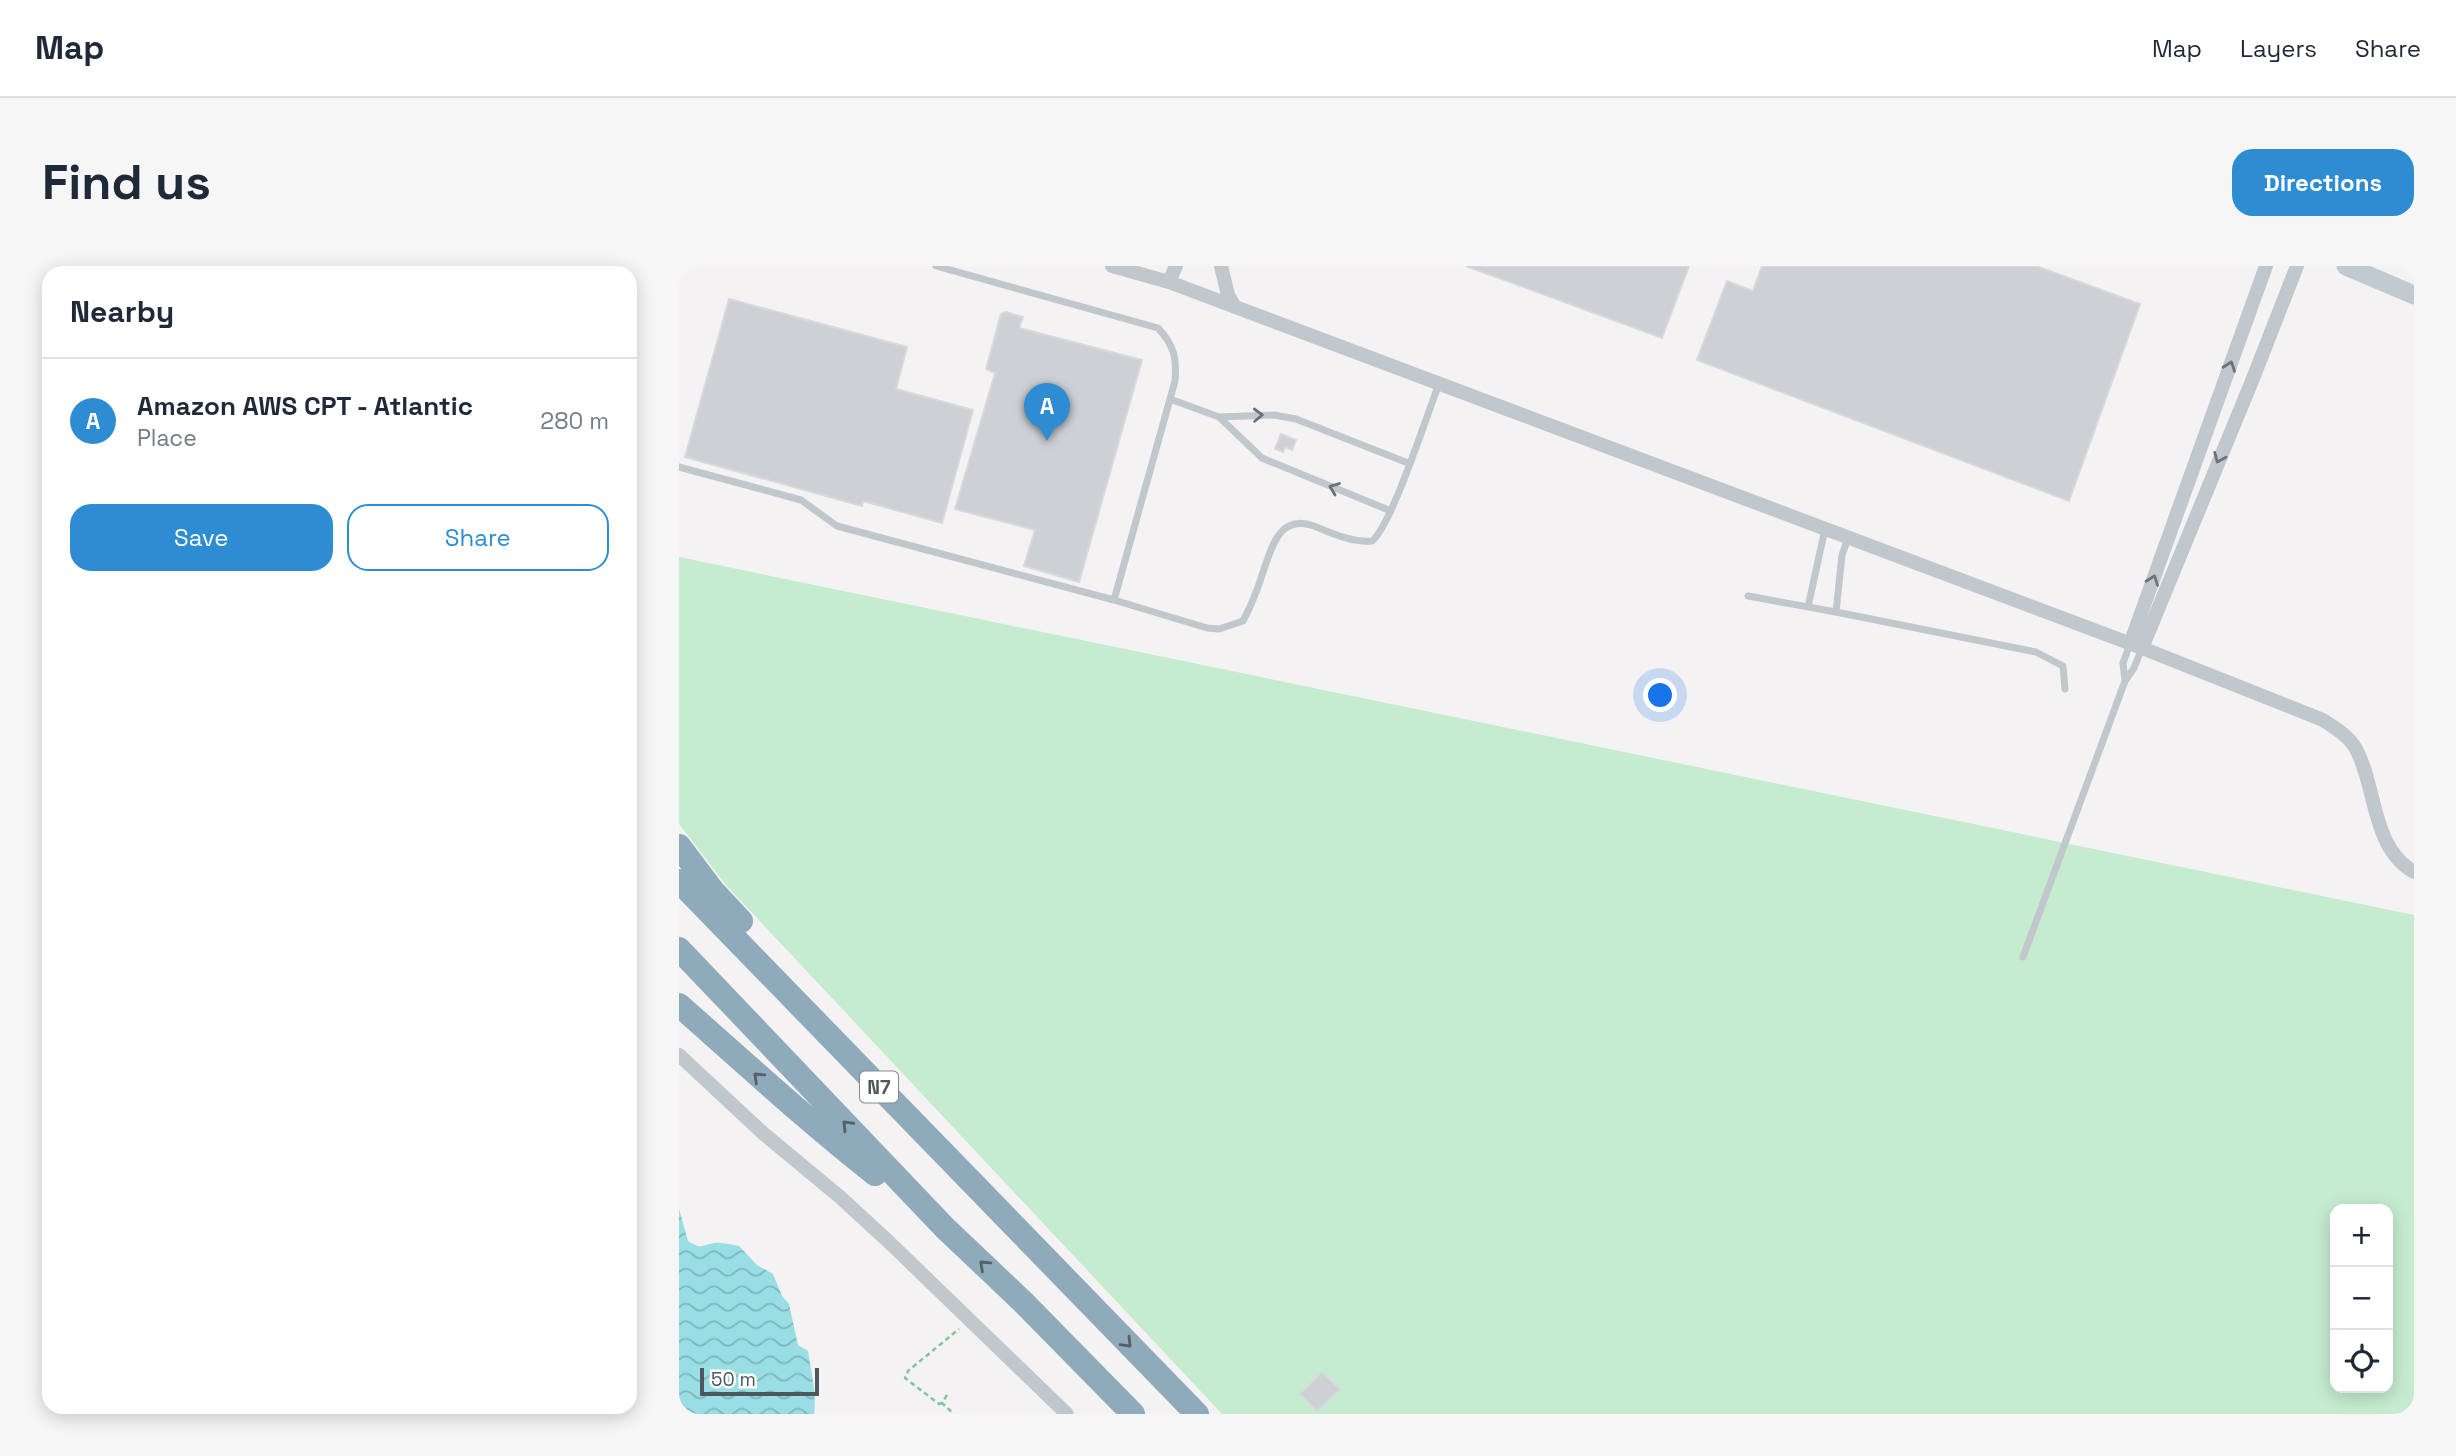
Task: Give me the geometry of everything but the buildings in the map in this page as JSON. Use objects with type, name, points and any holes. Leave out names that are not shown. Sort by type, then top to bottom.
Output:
[{"type":"highway","points":[[679,846],[713,891],[794,978],[1076,1272],[1079,1294]]},
{"type":"highway","name":"N7","points":[[679,881],[1197,1414]]},
{"type":"highway","name":"N7","points":[[679,949],[945,1228],[1023,1302],[1133,1414]]},
{"type":"highway","points":[[679,1005],[789,1105],[945,1228]]},
{"type":"main road","points":[[2346,266],[2414,295]]},
{"type":"street","points":[[1112,266],[1169,282],[2136,646],[2323,720],[2341,732],[2355,748],[2382,833],[2395,855],[2414,872]]},
{"type":"street","points":[[1169,282],[1175,266]]},
{"type":"street","points":[[1221,266],[1225,287],[1234,307]]},
{"type":"street","points":[[2136,646],[2266,266]]},
{"type":"street","points":[[2136,646],[2252,381],[2297,266]]},
{"type":"street","points":[[679,1055],[764,1134],[840,1197],[1067,1414]]},
{"type":"lane","points":[[936,266],[1158,328],[1169,340],[1177,363],[1170,399],[1114,600]]},
{"type":"lane","points":[[679,467],[801,500],[837,526],[1114,600],[1207,628],[1219,629],[1243,621],[1273,545],[1285,528],[1296,523],[1305,523],[1355,541],[1372,541],[1377,537],[1391,511],[1439,384]]},
{"type":"lane","points":[[1170,399],[1219,417],[1274,415],[1296,419],[1408,463]]},
{"type":"lane","points":[[1219,417],[1262,458],[1391,511]]},
{"type":"lane","points":[[1808,607],[1825,529]]},
{"type":"lane","points":[[1836,612],[1842,555],[1848,538]]},
{"type":"lane","points":[[1748,596],[2036,652],[2063,666],[2065,690]]},
{"type":"lane","points":[[2125,681],[2123,663],[2136,646]]},
{"type":"lane","points":[[2023,957],[2125,681],[2134,668],[2136,646]]},
{"type":"path","points":[[954,1414],[905,1378],[906,1374],[969,1319]]},
{"type":"path","points":[[942,1403],[947,1395]]},
{"type":"green space","points":[[679,557],[2414,915],[2414,1414],[1222,1414],[726,885],[679,824]]},
{"type":"water","points":[[679,1209],[688,1241],[699,1246],[718,1243],[739,1246],[757,1265],[773,1274],[782,1296],[789,1304],[798,1345],[808,1351],[814,1390],[814,1414],[679,1414]]},
{"type":"place","name":"Amazon AWS CPT - Atlantic","points":[[1047,441]]}]
